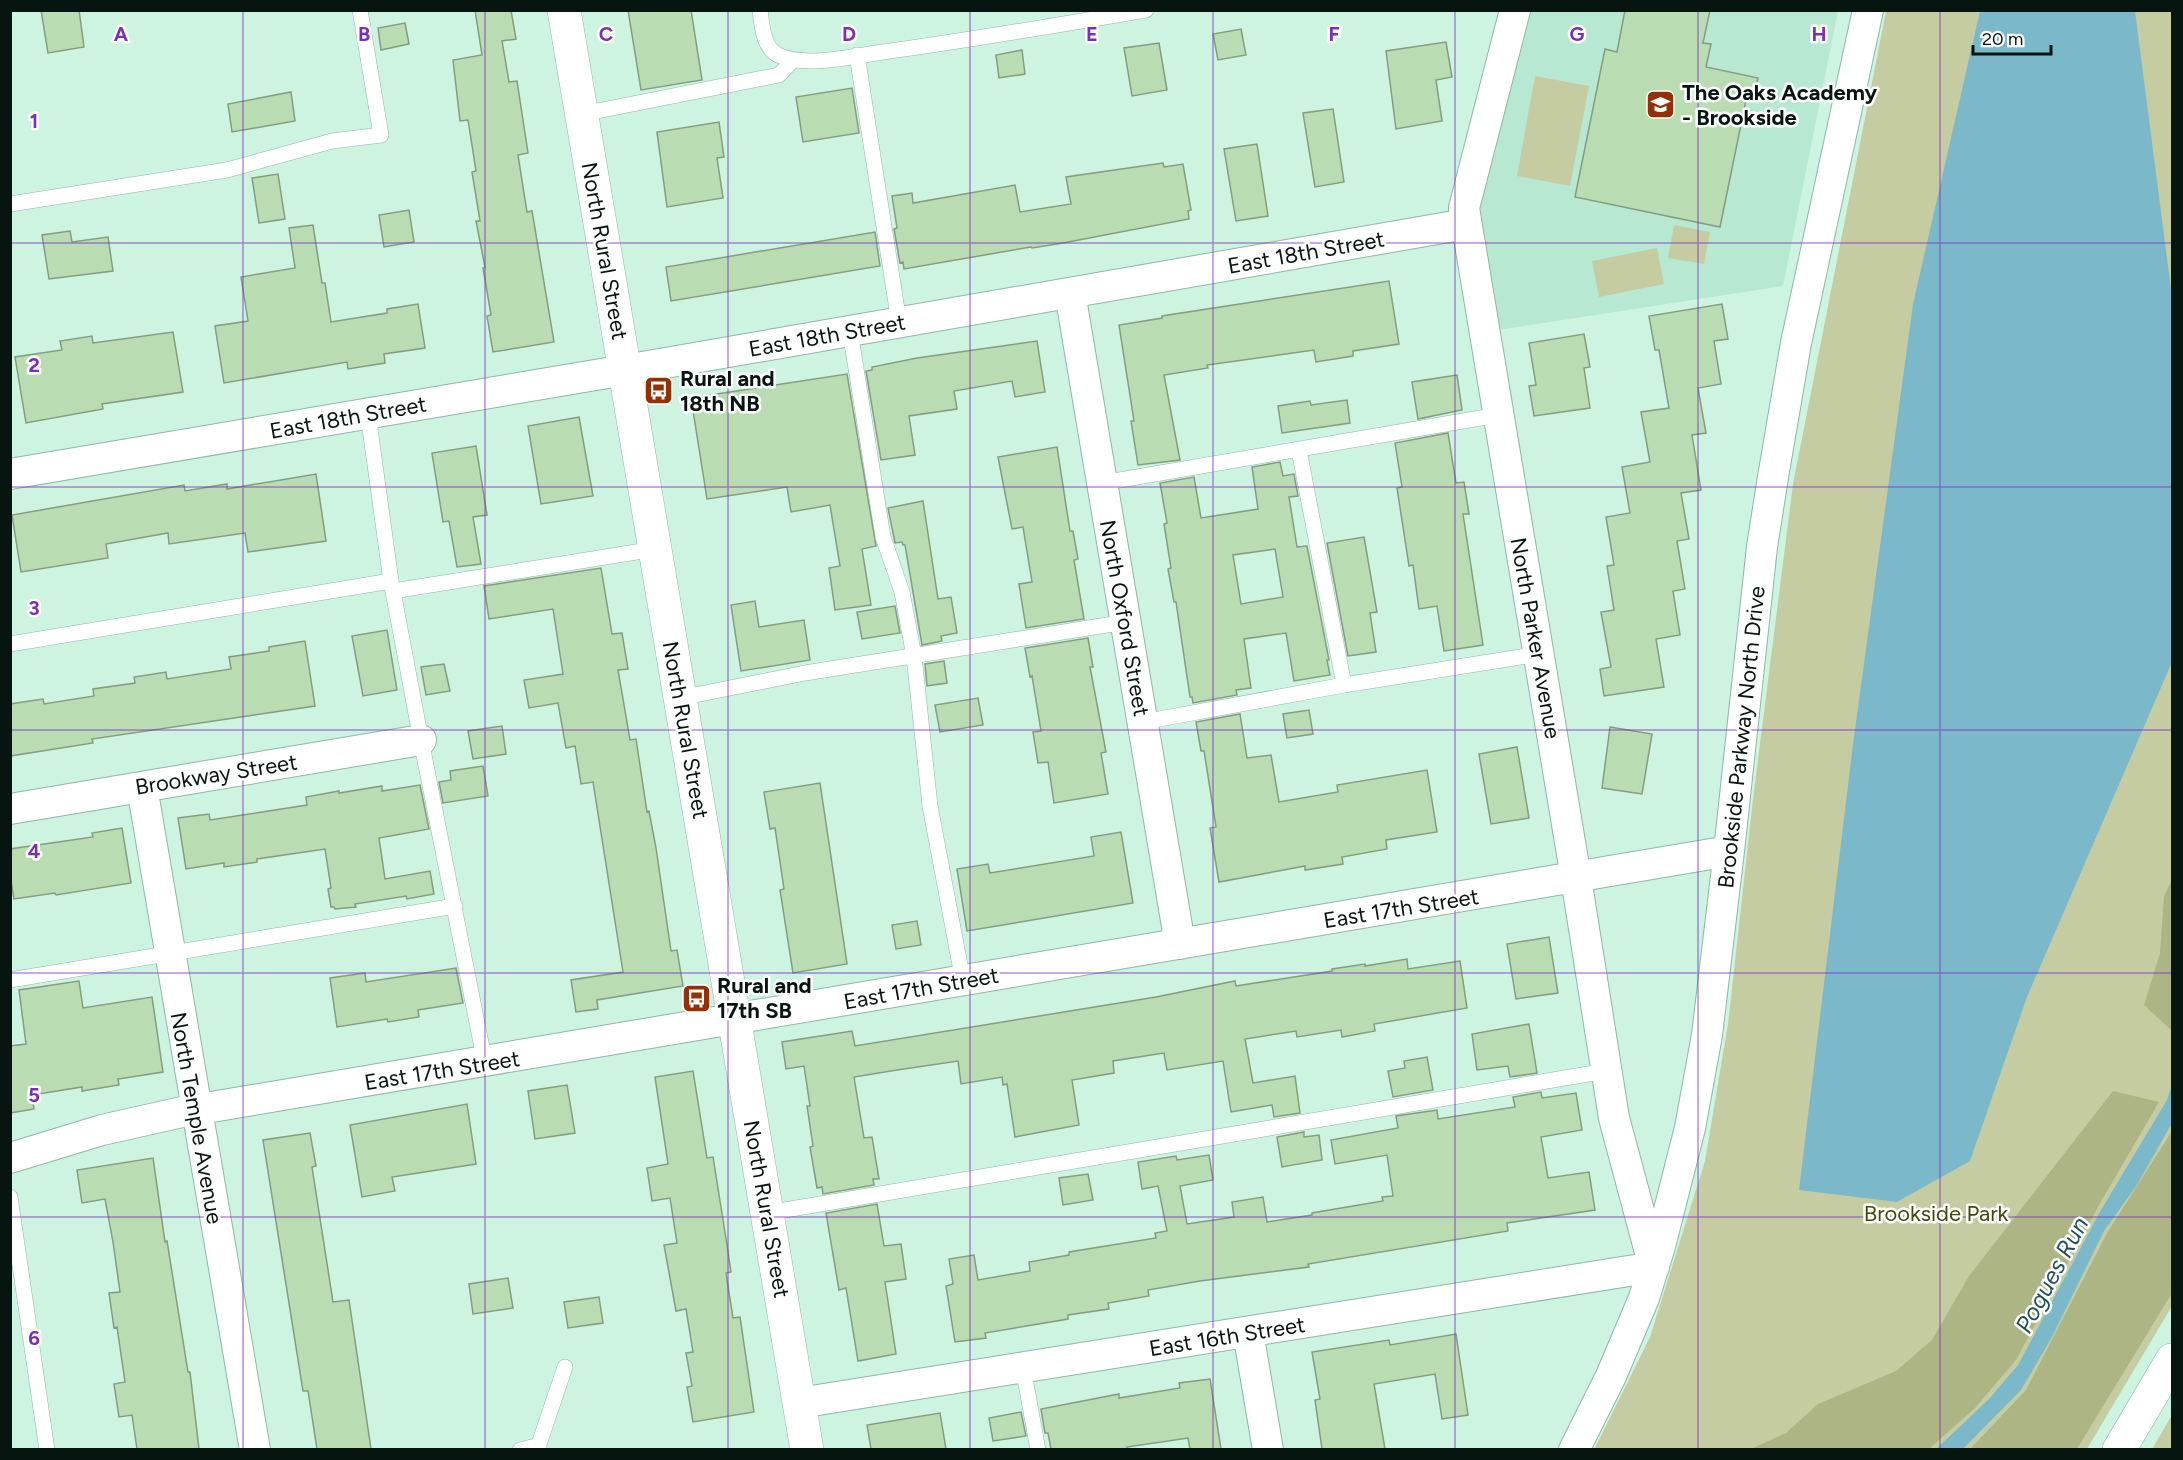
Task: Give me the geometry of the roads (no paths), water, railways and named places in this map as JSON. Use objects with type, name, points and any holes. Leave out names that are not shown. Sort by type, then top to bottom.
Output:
[{"type":"main road","name":"North Rural Street","points":[[564,10],[807,1449]]},
{"type":"main road","points":[[2119,1449],[2172,1359]]},
{"type":"street","name":"North Parker Avenue","points":[[1515,10],[1464,208],[1614,1118],[1654,1267]]},
{"type":"street","name":"Brookside Parkway North Drive","points":[[1574,1449],[1611,1376],[1644,1298],[1690,1128],[1707,1035],[1761,559],[1773,477],[1796,343],[1868,10]]},
{"type":"street","name":"East 18th Street","points":[[10,474],[1466,224]]},
{"type":"street","name":"North Oxford Street","points":[[1070,293],[1180,944]]},
{"type":"street","name":"Brookway Street","points":[[10,809],[421,740]]},
{"type":"street","name":"North Temple Avenue","points":[[142,787],[255,1449]]},
{"type":"street","name":"East 17th Street","points":[[10,1158],[102,1130],[196,1110],[485,1063],[1729,851]]},
{"type":"street","name":"East 16th Street","points":[[799,1403],[1654,1267]]},
{"type":"street","points":[[1248,1332],[1268,1449]]},
{"type":"lane","points":[[10,204],[227,171],[332,141],[381,135],[360,10]]},
{"type":"lane","points":[[760,10],[763,35],[772,51],[793,60],[826,59],[943,44],[1146,10]]},
{"type":"lane","points":[[857,55],[899,322]]},
{"type":"lane","points":[[582,114],[778,75],[793,60]]},
{"type":"lane","points":[[850,331],[883,537],[902,592],[915,656],[930,806],[963,981]]},
{"type":"lane","points":[[368,414],[392,586],[485,1063]]},
{"type":"lane","points":[[1102,483],[1498,415]]},
{"type":"lane","points":[[1299,450],[1344,685]]},
{"type":"lane","points":[[10,644],[655,549]]},
{"type":"lane","points":[[680,698],[805,673],[1126,622]]},
{"type":"lane","points":[[1143,722],[1344,685],[1539,654]]},
{"type":"lane","points":[[10,980],[455,906]]},
{"type":"lane","points":[[767,1213],[1606,1071]]},
{"type":"lane","points":[[10,1197],[47,1449]]},
{"type":"lane","points":[[520,1449],[537,1448],[560,1387],[565,1367]]},
{"type":"lane","points":[[1023,1368],[1038,1449]]},
{"type":"water","points":[[1980,11],[2135,11],[2172,297],[2172,662],[2027,997],[1970,1161],[1897,1202],[1799,1190],[1853,744],[1913,304]]},
{"type":"water","points":[[2172,1084],[2172,1123],[2137,1185],[2104,1231],[2051,1339],[2021,1390],[1963,1449],[1936,1449],[1989,1399],[2018,1365],[2101,1210],[2167,1100]]},
{"type":"place","name":"The Oaks Academy - Brookside","points":[[1661,105]]},
{"type":"place","name":"Rural and 18th NB","points":[[659,391]]},
{"type":"place","name":"Rural and 17th SB","points":[[696,998]]},
{"type":"park label","name":"Brookside Park","points":[[1936,1213]]},
{"type":"water label","name":"Pogues Run","points":[[2052,1275]]}]
